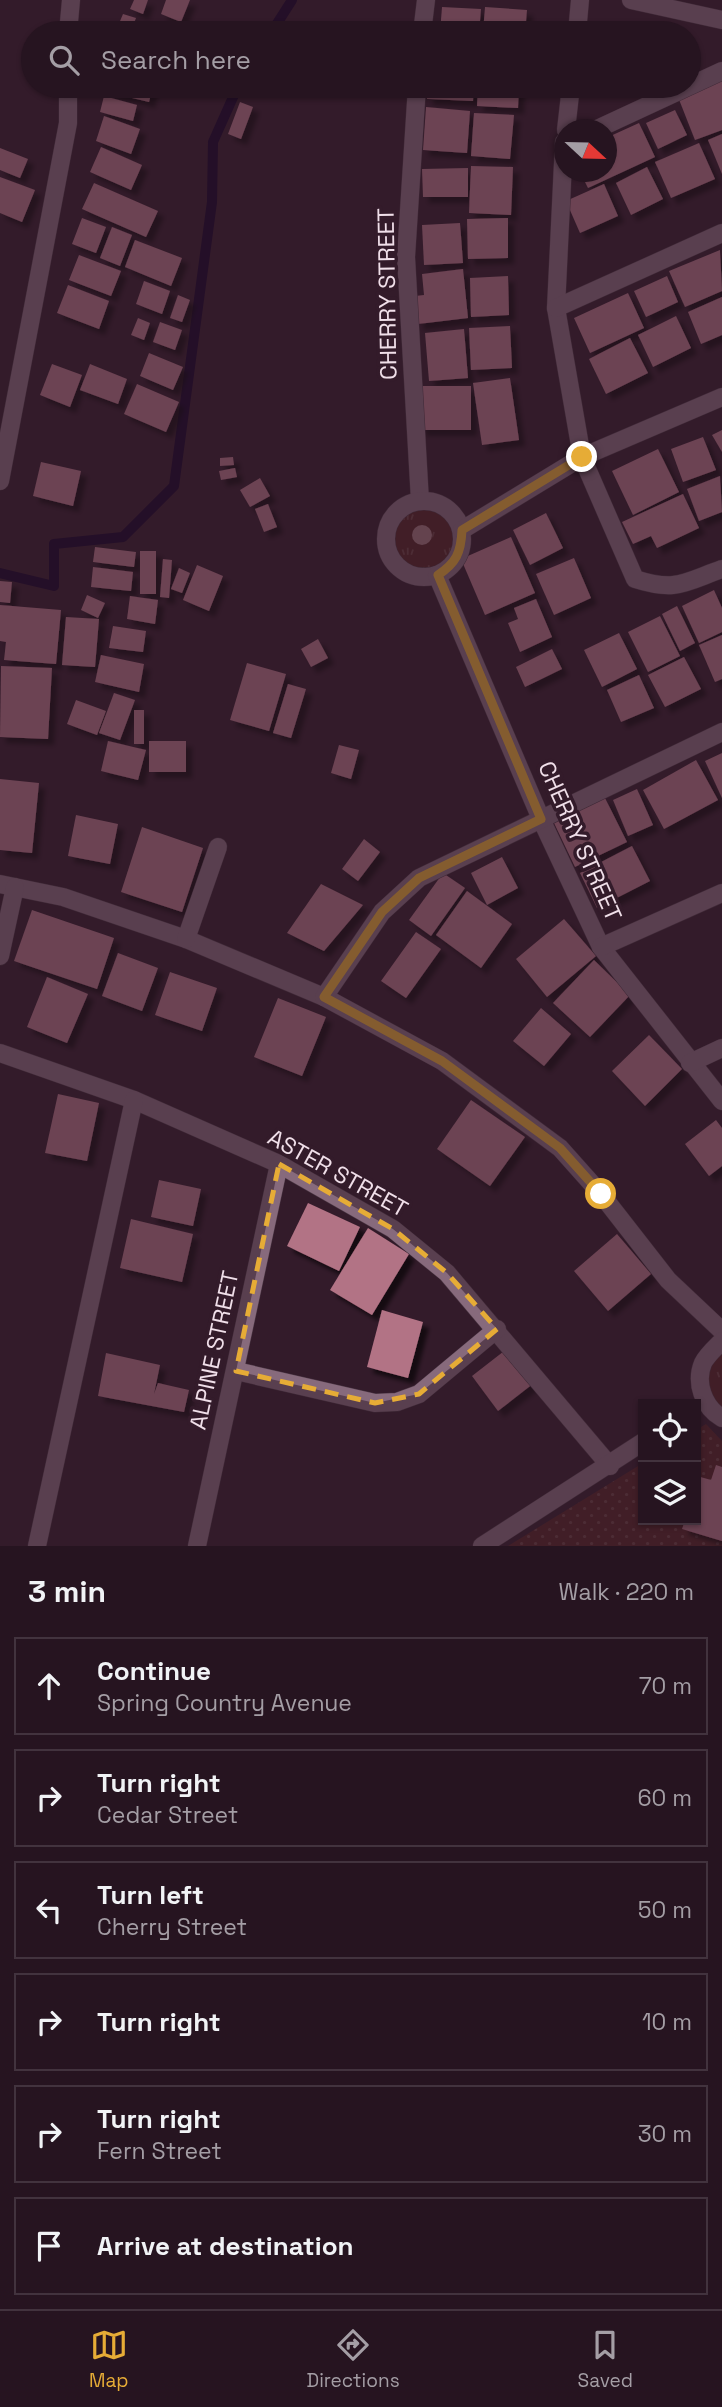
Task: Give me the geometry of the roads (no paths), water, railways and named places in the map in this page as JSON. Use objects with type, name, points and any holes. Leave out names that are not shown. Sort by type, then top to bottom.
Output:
[{"type":"street","points":[[69,21],[71,0]]},
{"type":"street","points":[[423,21],[426,0]]},
{"type":"street","points":[[578,21],[580,0]]},
{"type":"street","points":[[631,0],[722,20]]},
{"type":"street","points":[[701,81],[722,71]]},
{"type":"street","points":[[0,481],[68,123],[68,98]]},
{"type":"street","name":"CHERRY STREET","points":[[416,98],[406,257],[420,501]]},
{"type":"street","points":[[567,119],[570,98]]},
{"type":"street","points":[[617,120],[664,98]]},
{"type":"street","points":[[562,182],[556,308],[582,457],[635,579],[662,587],[677,586],[722,569]]},
{"type":"street","points":[[556,308],[722,233]]},
{"type":"street","points":[[462,530],[582,457],[722,397]]},
{"type":"street","points":[[420,501],[438,503],[453,514],[462,530],[461,549],[457,557],[452,565],[438,575],[419,577],[402,571],[390,557],[386,539],[390,521],[403,508],[420,501]]},
{"type":"street","name":"CHERRY STREET","points":[[438,575],[541,819],[601,947],[722,1101]]},
{"type":"street","points":[[324,997],[382,912],[419,878],[722,732]]},
{"type":"street","points":[[186,939],[218,847]]},
{"type":"street","points":[[0,956],[8,885],[63,897],[186,939],[324,997],[442,1061],[560,1148],[601,1194],[668,1280],[722,1331]]},
{"type":"street","points":[[601,947],[722,893]]},
{"type":"street","points":[[690,1063],[722,1048]]},
{"type":"street","name":"ASTER STREET","points":[[0,1053],[134,1100],[278,1164],[393,1229],[447,1273],[610,1466]]},
{"type":"street","points":[[37,1546],[134,1100]]},
{"type":"street","name":"ALPINE STREET","points":[[197,1546],[278,1164]]},
{"type":"street","points":[[236,1370],[375,1404],[397,1402],[419,1394],[496,1329]]},
{"type":"street","points":[[700,1399],[699,1380],[704,1361],[722,1341]]},
{"type":"street","points":[[701,1403],[722,1418]]},
{"type":"street","points":[[482,1546],[638,1446]]},
{"type":"waterway","points":[[279,21],[292,0]]},
{"type":"waterway","points":[[0,573],[54,586],[54,544],[123,537],[174,486],[212,202],[213,142],[233,98]]}]
